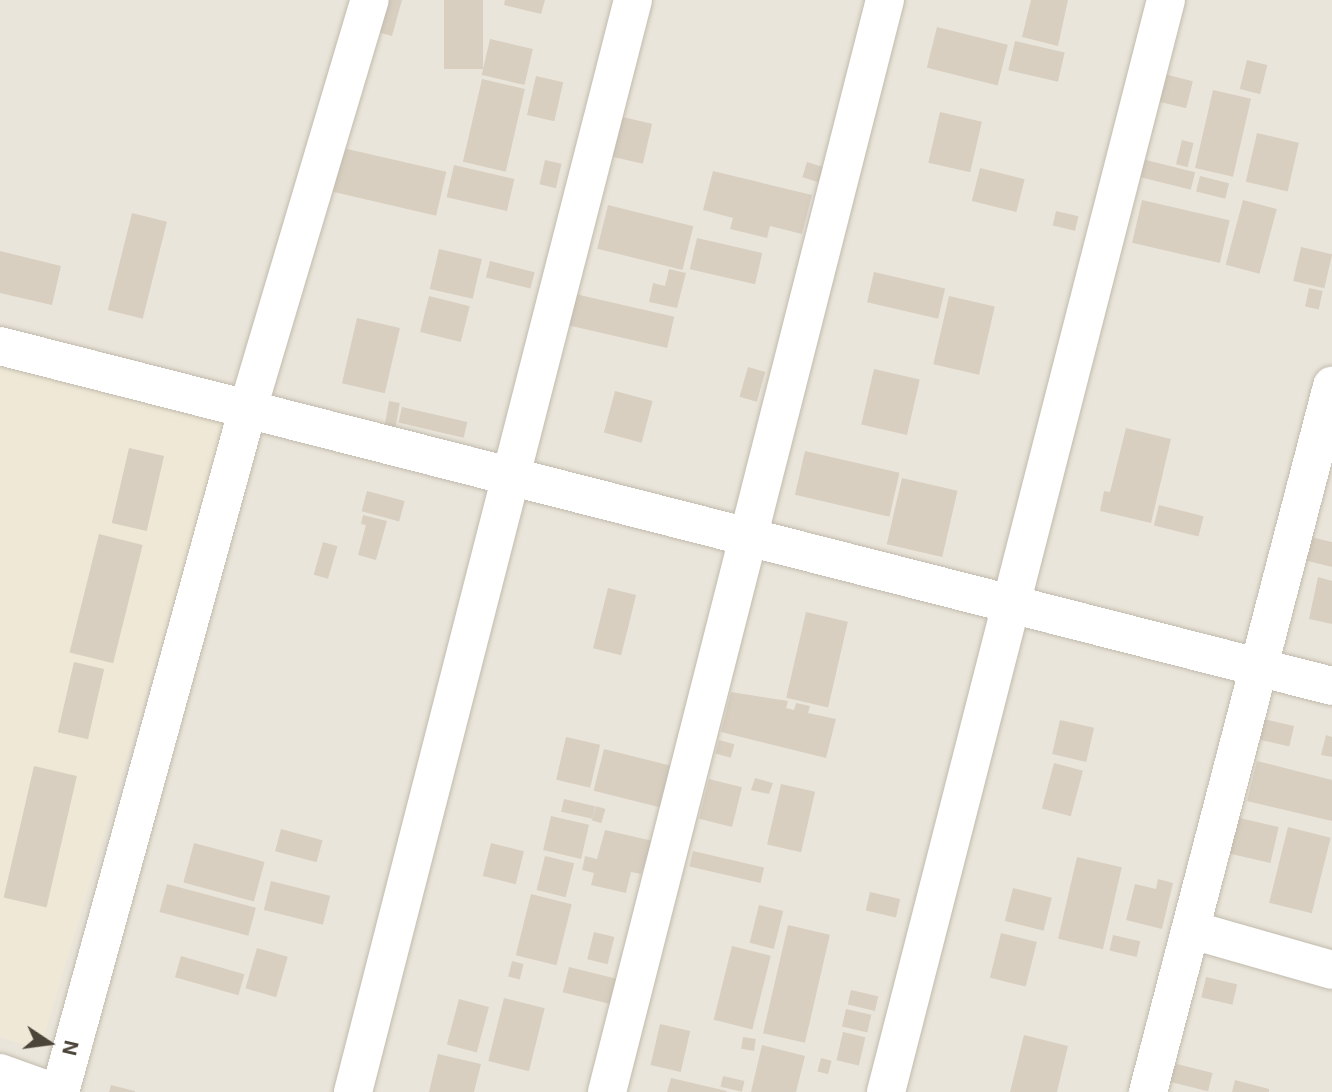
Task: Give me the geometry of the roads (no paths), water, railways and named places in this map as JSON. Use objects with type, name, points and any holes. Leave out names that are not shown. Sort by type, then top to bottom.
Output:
[{"type":"street","points":[[60,1092],[248,408],[370,0]]},
{"type":"street","points":[[353,1092],[508,475],[633,0]]},
{"type":"street","points":[[607,1092],[885,0]]},
{"type":"street","points":[[886,1092],[1166,0]]},
{"type":"street","points":[[0,346],[1332,686]]},
{"type":"street","points":[[1147,1092],[1192,930],[1257,667],[1332,386]]},
{"type":"street","points":[[1192,930],[1332,970]]},
{"type":"street","points":[[0,1073],[53,1092]]}]
